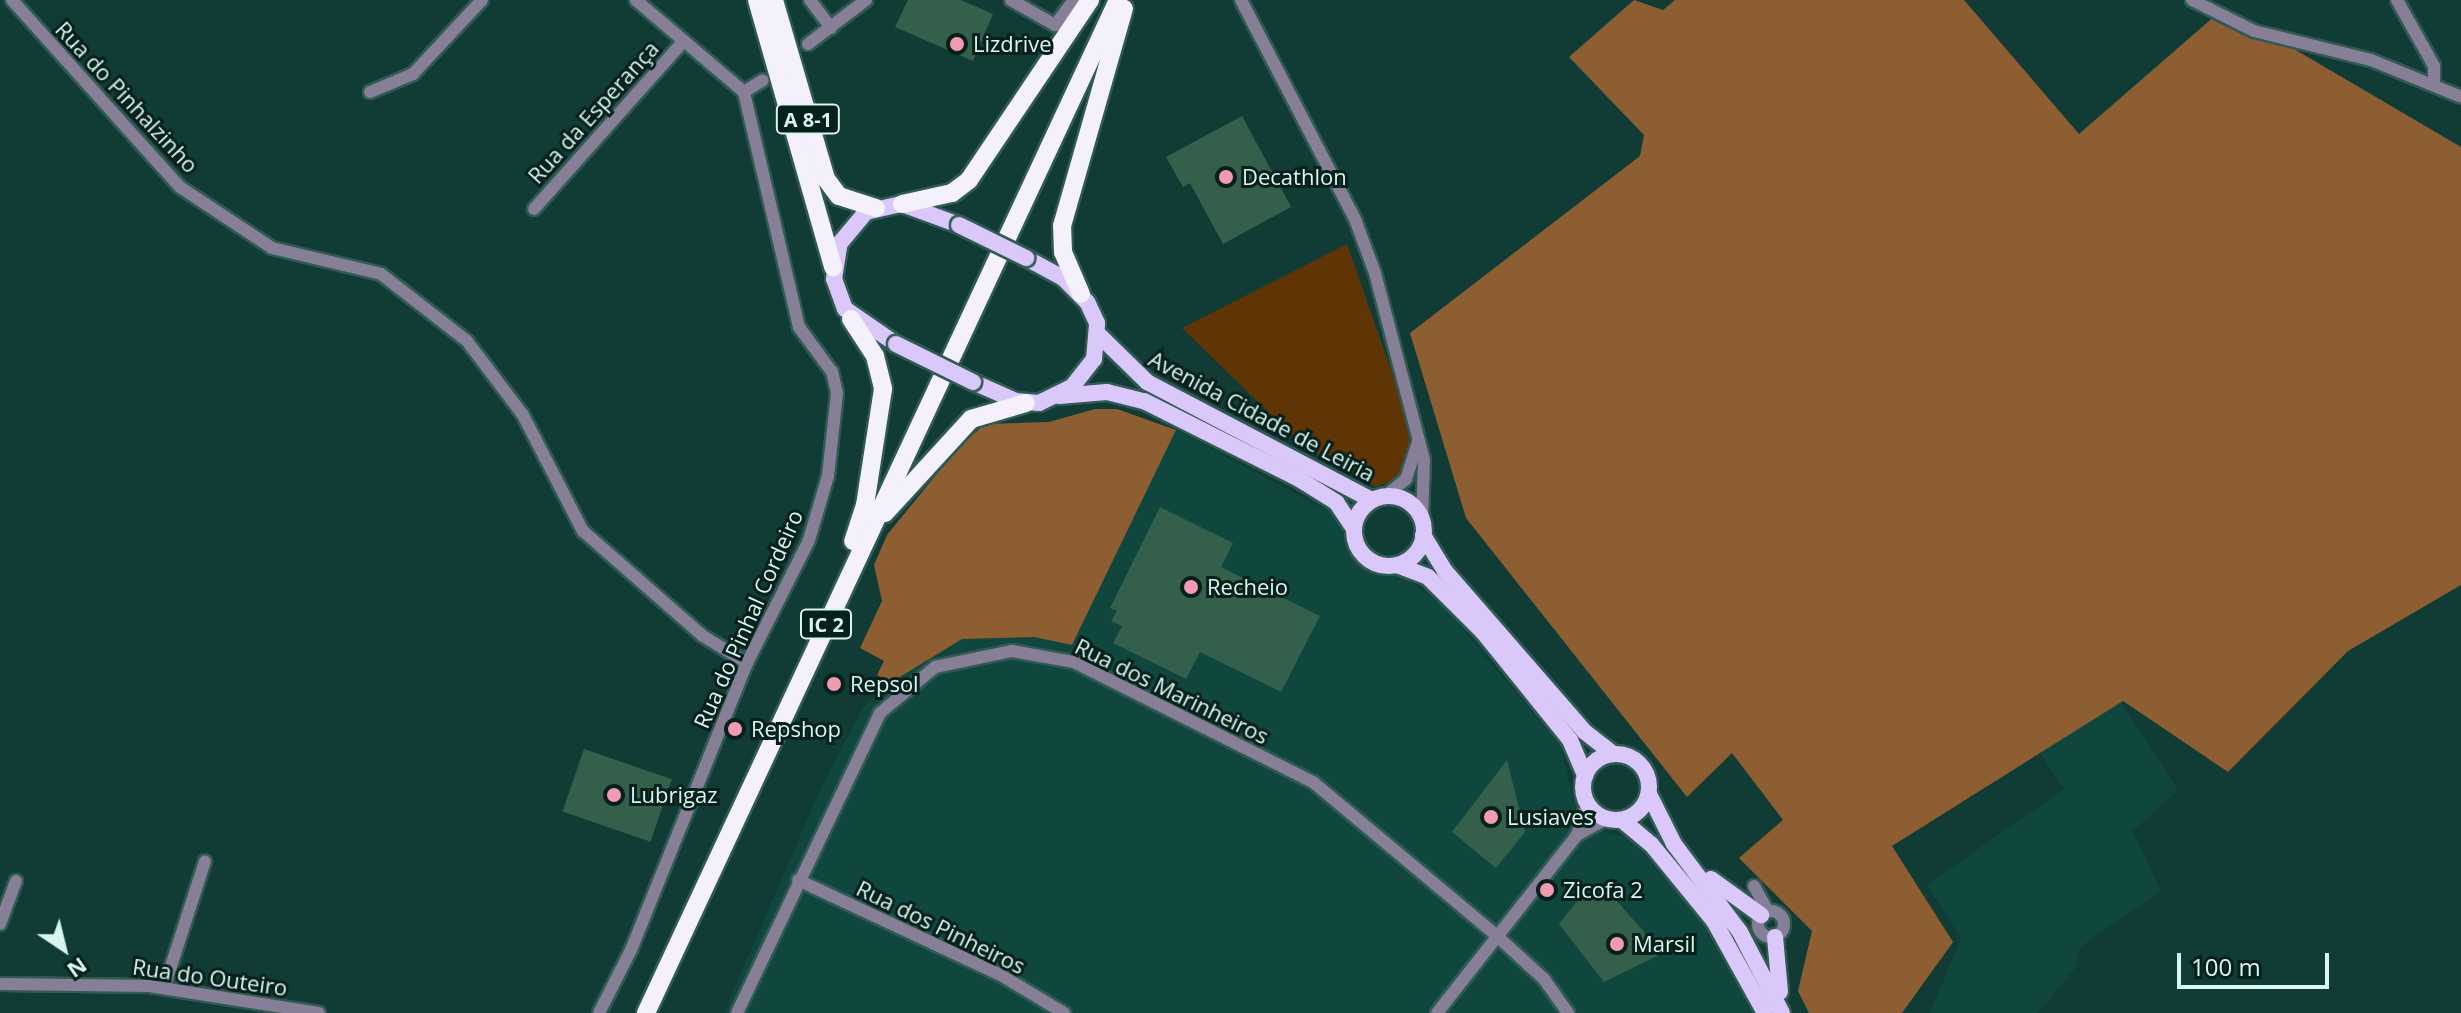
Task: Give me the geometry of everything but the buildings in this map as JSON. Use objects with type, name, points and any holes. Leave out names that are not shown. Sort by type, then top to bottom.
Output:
[{"type":"highway","name":"A 8-1","points":[[757,0],[833,267]]},
{"type":"highway","name":"A 8-1","points":[[774,0],[826,179],[839,196],[876,208]]},
{"type":"highway","points":[[902,204],[952,193],[969,180],[1090,0]]},
{"type":"highway","name":"IC 2","points":[[637,1013],[1106,0]]},
{"type":"highway","name":"IC 2","points":[[646,1013],[1118,0]]},
{"type":"highway","points":[[1081,294],[1063,252],[1064,216],[1128,0]]},
{"type":"highway","points":[[849,558],[865,505],[883,389],[875,356],[851,319]]},
{"type":"highway","points":[[868,534],[971,419],[1026,403]]},
{"type":"main road","points":[[1026,403],[973,382],[851,319],[833,267],[845,234],[876,208],[902,204],[959,225],[1026,258],[1081,294],[1098,334],[1089,369],[1059,396]]},
{"type":"main road","name":"Avenida Cidade de Leiria","points":[[1098,334],[1147,382],[1378,499]]},
{"type":"main road","name":"Avenida Cidade de Leiria","points":[[1026,403],[1059,396],[1107,392],[1144,401],[1299,479],[1336,502],[1354,529]]},
{"type":"main road","points":[[1765,1013],[1714,921],[1651,844],[1587,804],[1585,776],[1570,740],[1483,632],[1428,577],[1367,558],[1354,529],[1378,499],[1407,502],[1445,571],[1585,732],[1613,754],[1640,764],[1649,794],[1683,856],[1740,932],[1783,1013]]},
{"type":"main road","points":[[1397,565],[1415,554],[1422,527]]},
{"type":"main road","points":[[1585,776],[1593,763],[1613,754]]},
{"type":"main road","points":[[1614,819],[1636,814],[1649,794]]},
{"type":"main road","points":[[1683,856],[1765,913]]},
{"type":"main road","points":[[1775,937],[1783,1013]]},
{"type":"street","name":"Rua do Pinhalzinho","points":[[12,0],[180,187],[272,248],[381,274],[467,341],[523,415],[583,531],[703,636],[747,663]]},
{"type":"street","points":[[370,92],[413,74],[482,0]]},
{"type":"street","points":[[636,0],[682,43],[744,92],[763,80]]},
{"type":"street","points":[[810,0],[831,28]]},
{"type":"street","points":[[808,44],[866,0]]},
{"type":"street","points":[[1011,0],[1055,25],[1074,0]]},
{"type":"street","points":[[1241,0],[1355,219],[1419,438],[1422,527]]},
{"type":"street","points":[[2192,0],[2254,31],[2371,60],[2461,97]]},
{"type":"street","points":[[2397,0],[2434,66],[2434,84]]},
{"type":"street","name":"Rua da Esperança","points":[[534,209],[682,43]]},
{"type":"street","name":"Rua do Pinhal Cordeiro","points":[[599,1013],[631,950],[747,663],[809,540],[828,476],[837,393],[832,372],[799,327],[744,92]]},
{"type":"street","points":[[1378,499],[1406,479],[1419,438]]},
{"type":"street","name":"Rua dos Marinheiros","points":[[737,1013],[864,738],[900,692],[955,659],[1021,652],[1074,662],[1313,782],[1497,936],[1544,979],[1568,1013]]},
{"type":"street","points":[[1437,1013],[1577,835],[1587,804]]},
{"type":"street","points":[[1577,835],[1614,819]]},
{"type":"street","points":[[164,988],[205,861]]},
{"type":"street","name":"Rua dos Pinheiros","points":[[798,880],[999,974],[1064,1013]]},
{"type":"street","points":[[0,924],[16,881]]},
{"type":"street","points":[[1754,886],[1765,913],[1760,931],[1775,937],[1783,918],[1765,913]]},
{"type":"street","name":"Rua do Outeiro","points":[[0,984],[164,988],[238,1006],[319,1013]]},
{"type":"shaded area","points":[[1634,0],[1663,10],[1675,0],[1964,0],[2079,134],[2224,8],[2461,147],[2461,585],[2348,651],[2228,772],[2123,701],[1892,846],[1953,942],[1902,1013],[1809,1013],[1798,991],[1812,931],[1739,858],[1783,820],[1732,753],[1687,797],[1466,518],[1410,333],[1640,156],[1644,135],[1569,57]]},
{"type":"shaded area","points":[[1347,244],[1413,433],[1403,476],[1376,487],[1301,444],[1182,328]]},
{"type":"shaded area","points":[[1095,409],[1117,409],[1176,430],[1072,645],[1034,637],[962,639],[890,683],[877,675],[884,661],[860,648],[882,601],[874,565],[887,535],[958,448],[985,424],[1049,422]]},
{"type":"shaded area","points":[[1176,430],[1330,512],[1361,563],[1409,580],[1444,607],[1561,747],[1573,799],[1603,832],[1629,838],[1700,919],[1752,1013],[724,1013],[822,785],[864,706],[899,675],[962,639],[1034,637],[1072,645]]},
{"type":"shaded area","points":[[2115,694],[2178,790],[2133,831],[2161,891],[2080,947],[2075,968],[2038,1013],[1930,1013],[1961,938],[1927,885],[2064,789],[2039,751]]},
{"type":"place","name":"Lizdrive","points":[[957,44]]},
{"type":"place","name":"Decathlon","points":[[1226,177]]},
{"type":"place","name":"Recheio","points":[[1191,587]]},
{"type":"place","name":"Repsol","points":[[834,684]]},
{"type":"place","name":"Repshop","points":[[735,729]]},
{"type":"place","name":"Lubrigaz","points":[[614,795]]},
{"type":"place","name":"Lusiaves","points":[[1491,817]]},
{"type":"place","name":"Zicofa 2","points":[[1547,890]]},
{"type":"place","name":"Marsil","points":[[1617,944]]}]
